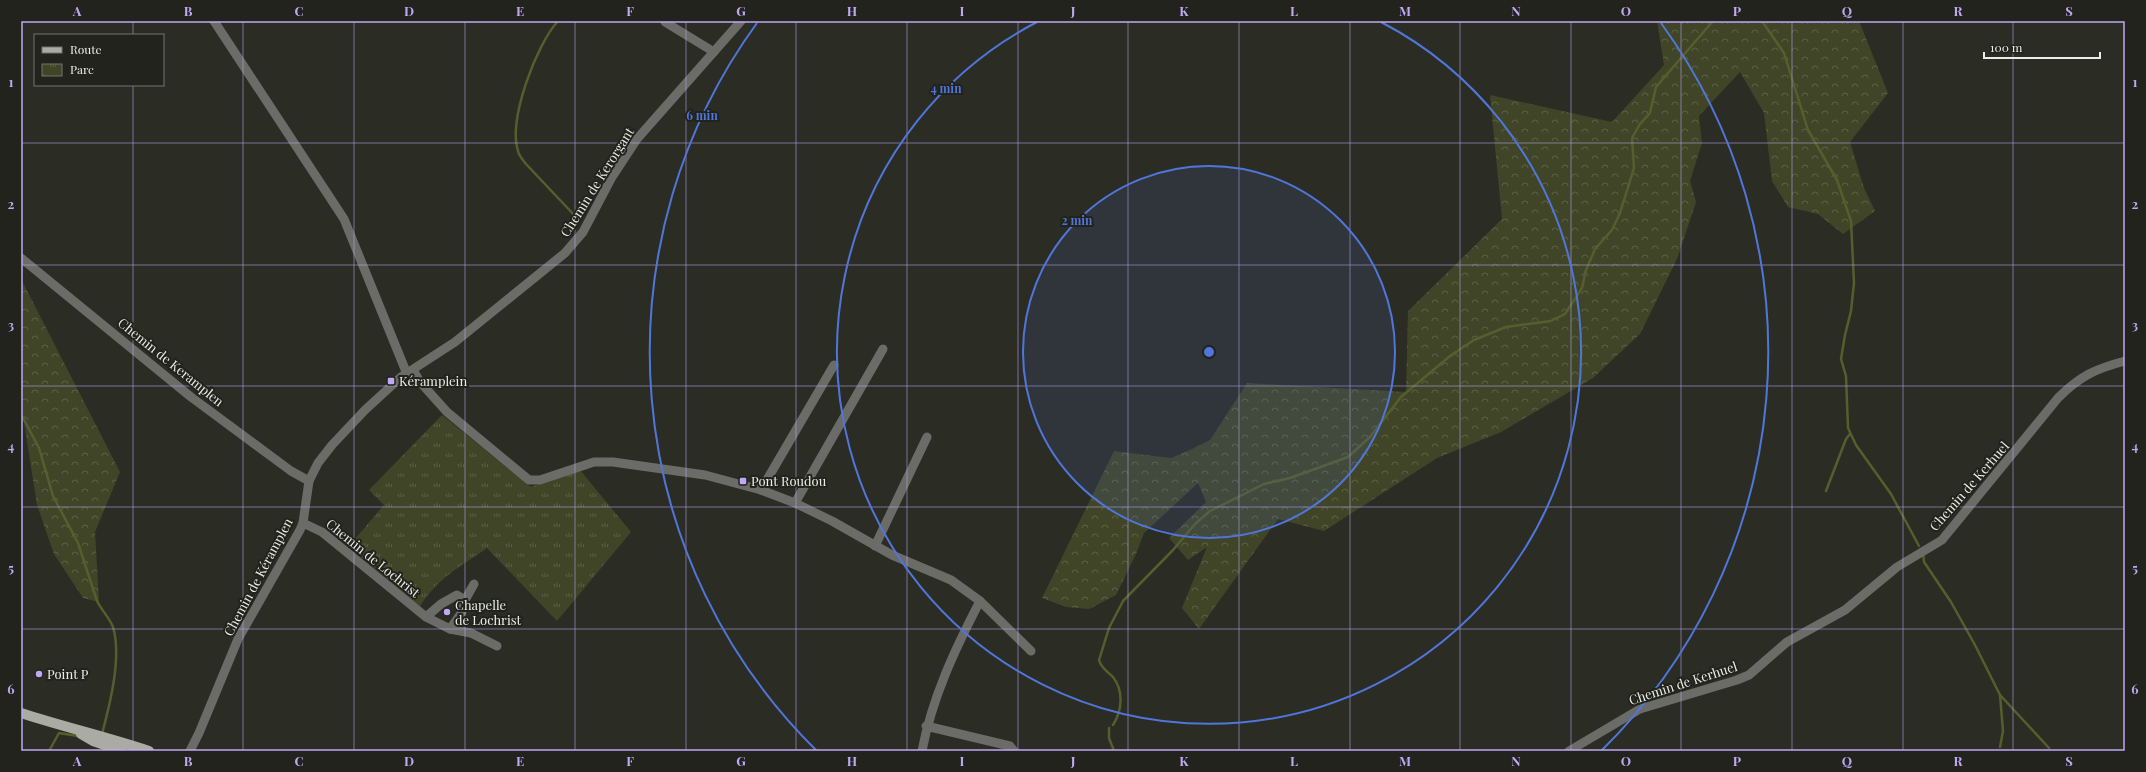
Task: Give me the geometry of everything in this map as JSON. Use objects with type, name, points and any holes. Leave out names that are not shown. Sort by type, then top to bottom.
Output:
[{"type":"main road","points":[[21,713],[75,730],[96,734],[149,751]]},
{"type":"main road","points":[[75,730],[93,741],[122,751]]},
{"type":"street","points":[[214,21],[344,219],[410,372],[447,412],[529,480],[540,480],[594,462],[613,462],[705,475],[761,490],[795,503],[874,546],[951,580],[980,601],[1031,651]]},
{"type":"street","name":"Chemin de Kerorgant","points":[[410,372],[440,354],[479,324],[543,272],[576,242],[612,178],[637,139],[742,21]]},
{"type":"street","points":[[665,22],[714,52]]},
{"type":"street","name":"Chemin de Keramplen","points":[[21,258],[186,393],[290,470],[309,481]]},
{"type":"street","points":[[795,503],[883,349]]},
{"type":"street","name":"Chemin de Kerhuel","points":[[1569,751],[1640,709],[1749,675],[1787,642],[1845,610],[1897,567],[1942,540],[2058,398],[2074,383],[2101,367],[2125,361]]},
{"type":"street","points":[[761,490],[834,365]]},
{"type":"street","name":"Chemin de Kéramplen","points":[[190,751],[238,639],[303,523],[309,481],[325,454],[345,430],[390,387],[410,372]]},
{"type":"street","points":[[874,546],[927,437]]},
{"type":"street","name":"Chemin de Lochrist","points":[[303,523],[322,532],[426,616],[450,629],[471,633],[497,646]]},
{"type":"street","points":[[450,629],[462,612],[465,600],[474,584]]},
{"type":"street","points":[[426,616],[441,604],[457,595],[465,600]]},
{"type":"street","points":[[922,751],[926,726],[940,685],[980,601]]},
{"type":"street","points":[[926,726],[1010,746],[1014,751]]},
{"type":"green space","points":[[1657,21],[1859,21],[1888,93],[1850,142],[1864,188],[1875,211],[1843,234],[1818,214],[1788,207],[1772,181],[1764,113],[1740,72],[1699,116],[1702,143],[1690,181],[1696,202],[1677,259],[1640,334],[1593,378],[1501,432],[1437,458],[1324,531],[1278,519],[1199,629],[1182,608],[1207,547],[1188,560],[1169,538],[1206,502],[1198,483],[1144,533],[1136,554],[1116,595],[1089,609],[1066,607],[1042,598],[1114,451],[1171,458],[1210,440],[1247,383],[1406,392],[1408,311],[1502,219],[1490,95],[1612,122],[1664,65]]},
{"type":"green space","points":[[21,279],[120,472],[95,532],[99,602],[83,598],[54,554],[37,505],[24,422],[21,419]]},
{"type":"green space","points":[[442,415],[531,487],[580,470],[631,532],[557,621],[487,548],[458,567],[441,581],[419,608],[349,546],[384,505],[369,490]]},
{"type":"waterway","points":[[558,21],[541,47],[526,83],[520,103],[516,137],[519,153],[522,159],[576,217]]},
{"type":"waterway","points":[[1113,725],[1120,707],[1119,688],[1113,677],[1103,668],[1099,660],[1109,628],[1123,601],[1173,550],[1195,524],[1210,511],[1264,484],[1290,478],[1348,457],[1370,437],[1401,397],[1450,356],[1474,340],[1506,327],[1551,321],[1565,314],[1582,288],[1586,270],[1595,249],[1612,230],[1620,213],[1634,168],[1632,138],[1640,124],[1650,113],[1656,87],[1713,21]]},
{"type":"waterway","points":[[1762,21],[1784,53],[1808,130],[1837,180],[1851,221],[1854,283],[1851,311],[1841,359],[1846,376],[1848,428],[1856,445],[1891,494],[1919,546]]},
{"type":"waterway","points":[[21,414],[39,448],[53,496],[78,543],[97,601],[113,627],[116,666],[102,734]]},
{"type":"waterway","points":[[1826,491],[1846,439],[1850,434]]},
{"type":"waterway","points":[[1923,553],[1924,562],[1951,602],[2000,695],[2049,748]]},
{"type":"waterway","points":[[2000,695],[2003,731],[2000,747]]},
{"type":"waterway","points":[[1109,728],[1109,738],[1114,751]]},
{"type":"waterway","points":[[49,751],[59,733],[78,736]]},
{"type":"place","name":"Kéramplein","points":[[391,381]]},
{"type":"place","name":"Pont Roudou","points":[[743,481]]},
{"type":"place","name":"Chapelle de Lochrist","points":[[447,612]]},
{"type":"place","name":"Point P","points":[[39,674]]}]
